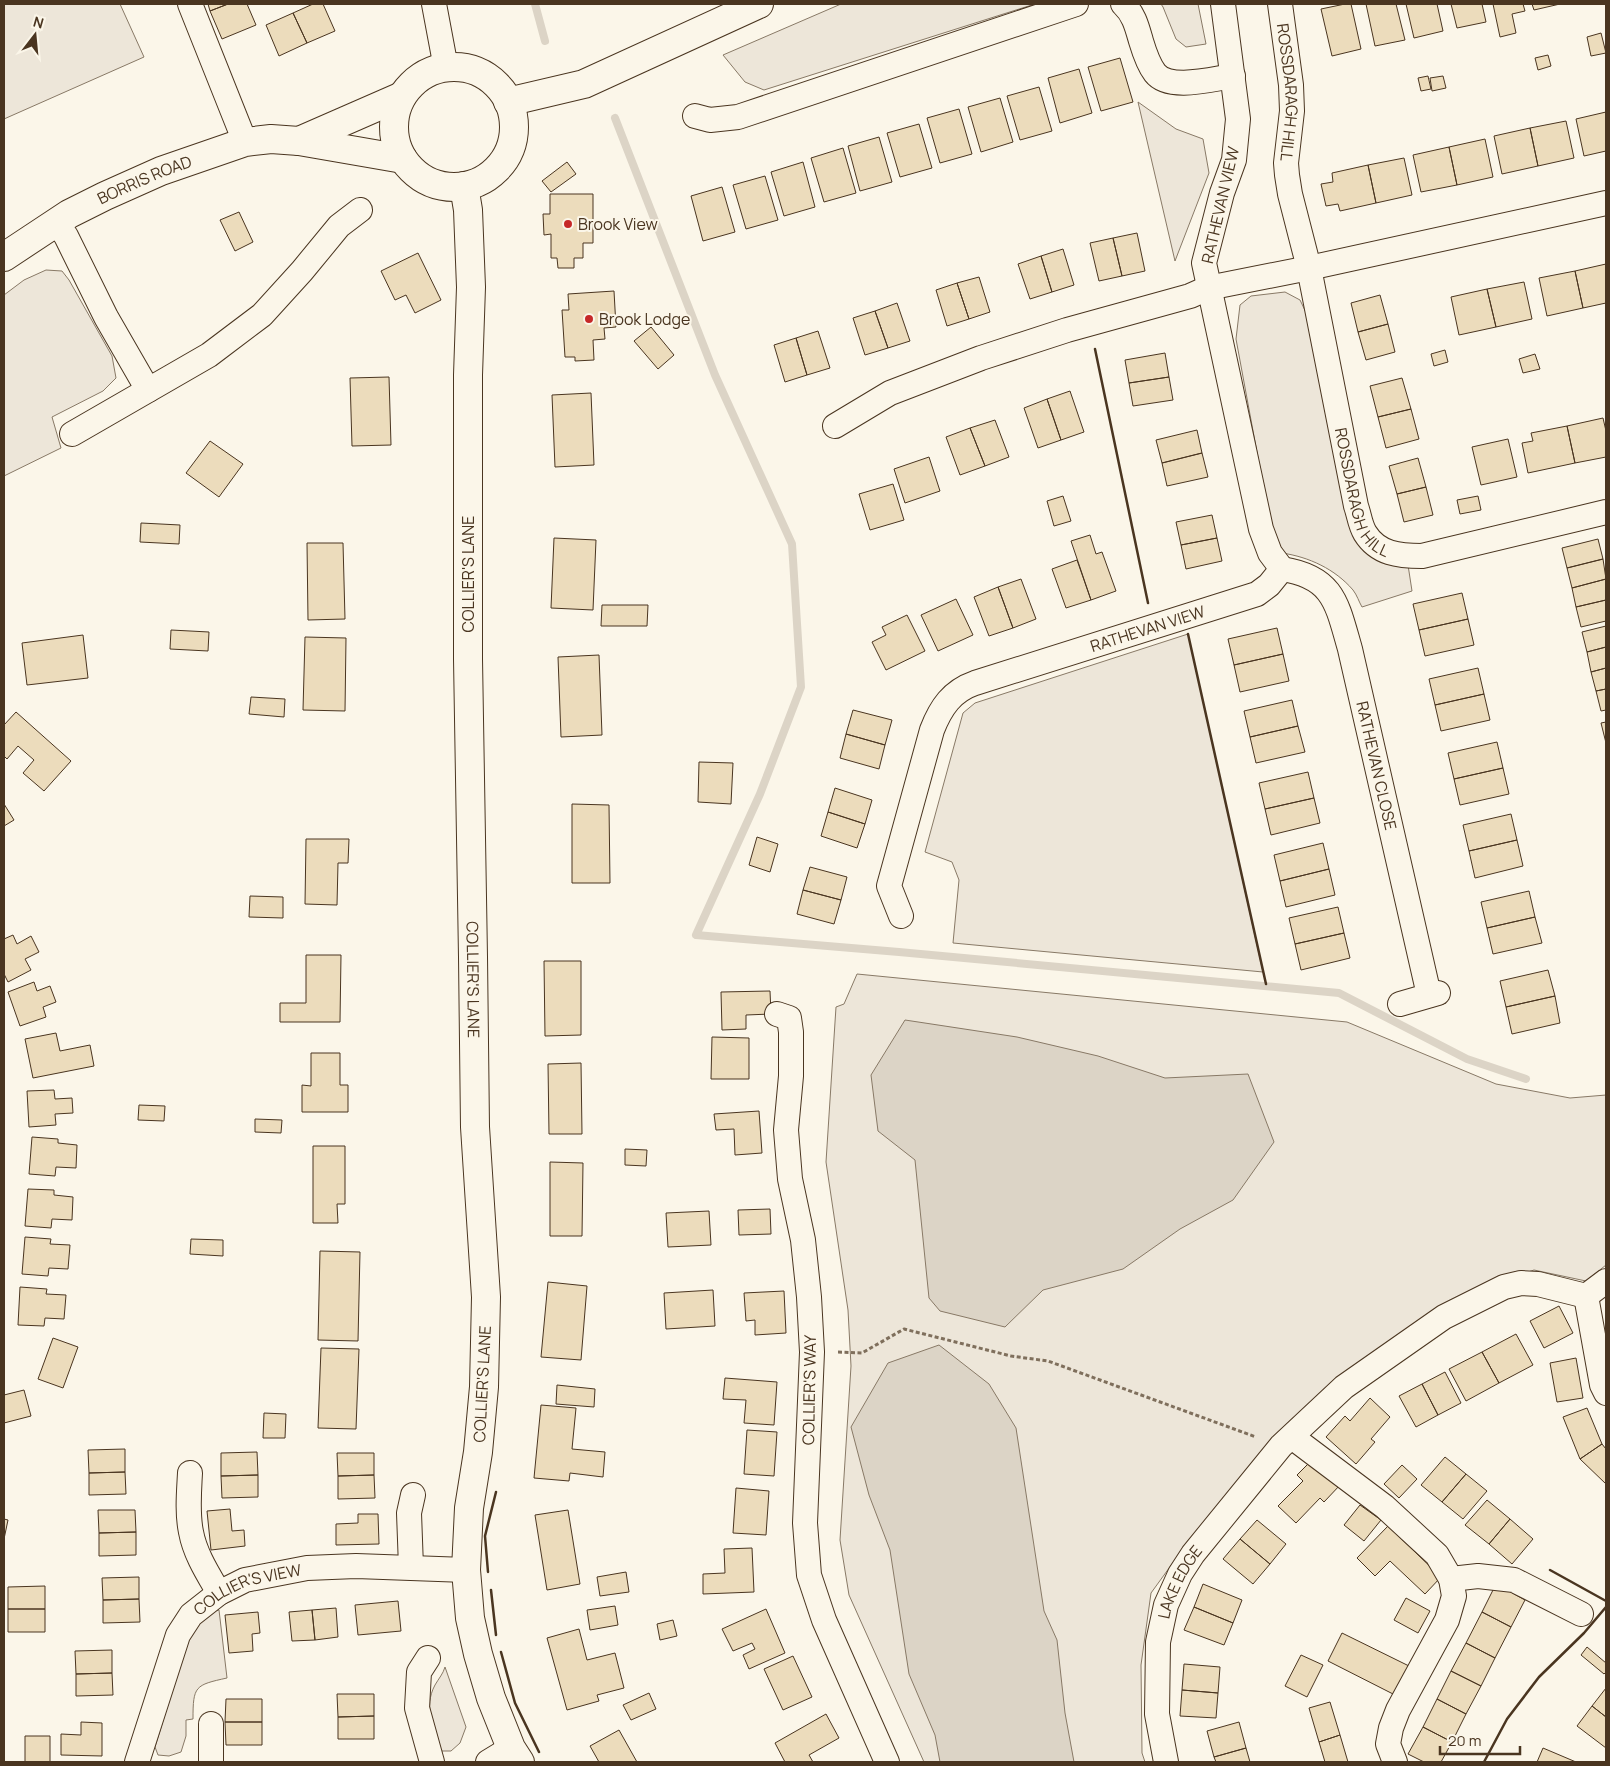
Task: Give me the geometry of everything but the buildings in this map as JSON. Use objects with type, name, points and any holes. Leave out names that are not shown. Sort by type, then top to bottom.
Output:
[{"type":"street","points":[[190,4],[246,142]]},
{"type":"street","points":[[434,4],[446,68]]},
{"type":"street","points":[[508,102],[584,84],[759,4]]},
{"type":"street","points":[[695,116],[710,120],[738,116],[1076,4]]},
{"type":"street","points":[[1123,4],[1130,10],[1137,25],[1144,52],[1154,72],[1162,79],[1171,82],[1200,81],[1233,76]]},
{"type":"street","name":"RATHEVAN VIEW","points":[[901,916],[889,886],[932,730],[942,708],[952,696],[960,689],[975,683],[1257,594],[1269,585],[1282,569],[1270,553],[1261,529],[1204,263],[1234,152],[1238,119],[1223,4]]},
{"type":"street","name":"ROSSDARAGH HILL","points":[[1280,4],[1288,53],[1292,111],[1286,163],[1290,194],[1309,268],[1356,506],[1365,532],[1385,552],[1400,556],[1422,556],[1606,512]]},
{"type":"street","points":[[469,68],[482,73],[494,82],[505,95],[512,111],[514,130],[509,150],[496,169],[485,178],[464,186],[446,186],[426,180],[409,167],[397,147],[393,127],[395,112],[402,96],[408,87],[432,70],[469,68]]},
{"type":"street","name":"BORRIS ROAD","points":[[299,141],[402,96]]},
{"type":"street","name":"BORRIS ROAD","points":[[4,256],[68,214],[105,196],[161,171],[246,142],[270,139],[299,141],[403,159]]},
{"type":"street","name":"COLLIER'S LANE","points":[[464,186],[468,210],[471,287],[468,375],[468,659],[475,1127],[486,1297],[484,1387],[478,1452],[469,1508],[466,1570],[470,1618],[506,1758]]},
{"type":"street","points":[[1309,268],[1606,203]]},
{"type":"street","points":[[72,434],[209,355],[262,315],[340,226],[360,210]]},
{"type":"street","points":[[56,222],[66,236],[106,317],[148,390]]},
{"type":"street","name":"RATHEVAN VIEW","points":[[835,426],[890,393],[981,358],[1067,330],[1190,296],[1208,288],[1309,268]]},
{"type":"street","name":"RATHEVAN CLOSE","points":[[1282,569],[1298,572],[1315,579],[1331,593],[1350,649],[1433,994],[1400,1004]]},
{"type":"street","name":"COLLIER'S WAY","points":[[777,1014],[789,1018],[791,1032],[791,1076],[786,1130],[789,1170],[803,1240],[809,1297],[812,1352],[806,1523],[809,1575],[824,1620],[886,1762]]},
{"type":"street","points":[[1606,1281],[1586,1296],[1602,1384],[1606,1393]]},
{"type":"street","name":"LAKE EDGE","points":[[1166,1762],[1157,1714],[1157,1698],[1158,1642],[1166,1605],[1180,1574],[1193,1554],[1287,1441],[1344,1387],[1444,1317],[1504,1286],[1521,1283],[1538,1284],[1586,1296]]},
{"type":"street","points":[[1287,1441],[1385,1507],[1437,1555],[1452,1579],[1454,1596],[1447,1620],[1398,1710],[1391,1728],[1388,1744],[1396,1762]]},
{"type":"street","points":[[190,1473],[188,1499],[191,1532],[202,1564],[219,1593]]},
{"type":"street","points":[[411,1567],[409,1513],[413,1495]]},
{"type":"street","name":"COLLIER'S VIEW","points":[[137,1762],[178,1635],[190,1615],[219,1593],[245,1580],[307,1568],[356,1566],[466,1570]]},
{"type":"street","points":[[1452,1579],[1478,1576],[1514,1580],[1581,1614]]},
{"type":"street","points":[[428,1658],[419,1672],[417,1708],[432,1762]]},
{"type":"street","points":[[211,1724],[211,1762]]},
{"type":"path","points":[[812,1352],[862,1353],[904,1329],[1011,1356],[1048,1361],[1287,1441]]},
{"type":"shaded area","points":[[4,4],[120,4],[144,57],[4,119]]},
{"type":"shaded area","points":[[841,4],[1035,4],[764,90],[745,82],[723,55]]},
{"type":"shaded area","points":[[1161,4],[1198,4],[1206,44],[1186,47],[1176,39]]},
{"type":"shaded area","points":[[1138,102],[1176,129],[1203,139],[1209,173],[1175,261]]},
{"type":"shaded area","points":[[46,270],[62,271],[69,280],[112,356],[116,378],[103,391],[52,417],[61,448],[4,476],[4,295],[24,280]]},
{"type":"shaded area","points":[[1285,292],[1300,300],[1313,327],[1352,524],[1408,565],[1412,591],[1362,607],[1353,590],[1330,570],[1312,561],[1282,553],[1271,528],[1236,339],[1240,305],[1251,296]]},
{"type":"shaded area","points":[[1188,634],[1263,972],[953,943],[959,880],[952,862],[925,852],[963,713],[975,703]]},
{"type":"shaded area","points":[[857,974],[1347,1022],[1496,1084],[1570,1098],[1606,1095],[1606,1265],[1586,1281],[1534,1270],[1471,1291],[1347,1375],[1188,1542],[1151,1593],[1141,1665],[1142,1753],[1145,1762],[924,1762],[849,1595],[840,1540],[851,1366],[848,1310],[826,1162],[836,1007],[844,1004]]},
{"type":"shaded area","points":[[905,1020],[1017,1037],[1098,1056],[1165,1078],[1248,1074],[1274,1142],[1233,1200],[1180,1229],[1123,1269],[1043,1290],[1005,1327],[940,1311],[929,1298],[915,1160],[878,1131],[871,1075]]},
{"type":"shaded area","points":[[939,1345],[989,1384],[1016,1428],[1044,1611],[1057,1640],[1065,1713],[1074,1762],[940,1762],[935,1735],[909,1674],[890,1550],[869,1495],[851,1427],[888,1363]]},
{"type":"shaded area","points":[[219,1610],[227,1678],[202,1685],[195,1693],[193,1719],[186,1720],[186,1736],[181,1752],[169,1756],[158,1755],[155,1747],[187,1642],[199,1622],[209,1612]]},
{"type":"shaded area","points":[[445,1667],[466,1727],[460,1743],[451,1751],[441,1751],[430,1710],[432,1693]]},
{"type":"waterway","points":[[535,4],[545,41]]},
{"type":"waterway","points":[[615,118],[715,375],[792,544],[801,687],[760,794],[696,935],[1339,993],[1467,1059],[1526,1079]]},
{"type":"wall","points":[[1095,349],[1148,603]]},
{"type":"wall","points":[[1188,634],[1266,984]]},
{"type":"wall","points":[[488,1572],[485,1536],[496,1492]]},
{"type":"wall","points":[[1550,1570],[1606,1601]]},
{"type":"wall","points":[[491,1590],[496,1635]]},
{"type":"wall","points":[[1484,1762],[1507,1719],[1539,1677],[1584,1633],[1606,1607]]},
{"type":"wall","points":[[501,1652],[515,1703],[539,1752]]},
{"type":"place","name":"Brook View","points":[[568,224]]},
{"type":"place","name":"Brook Lodge","points":[[589,319]]}]
